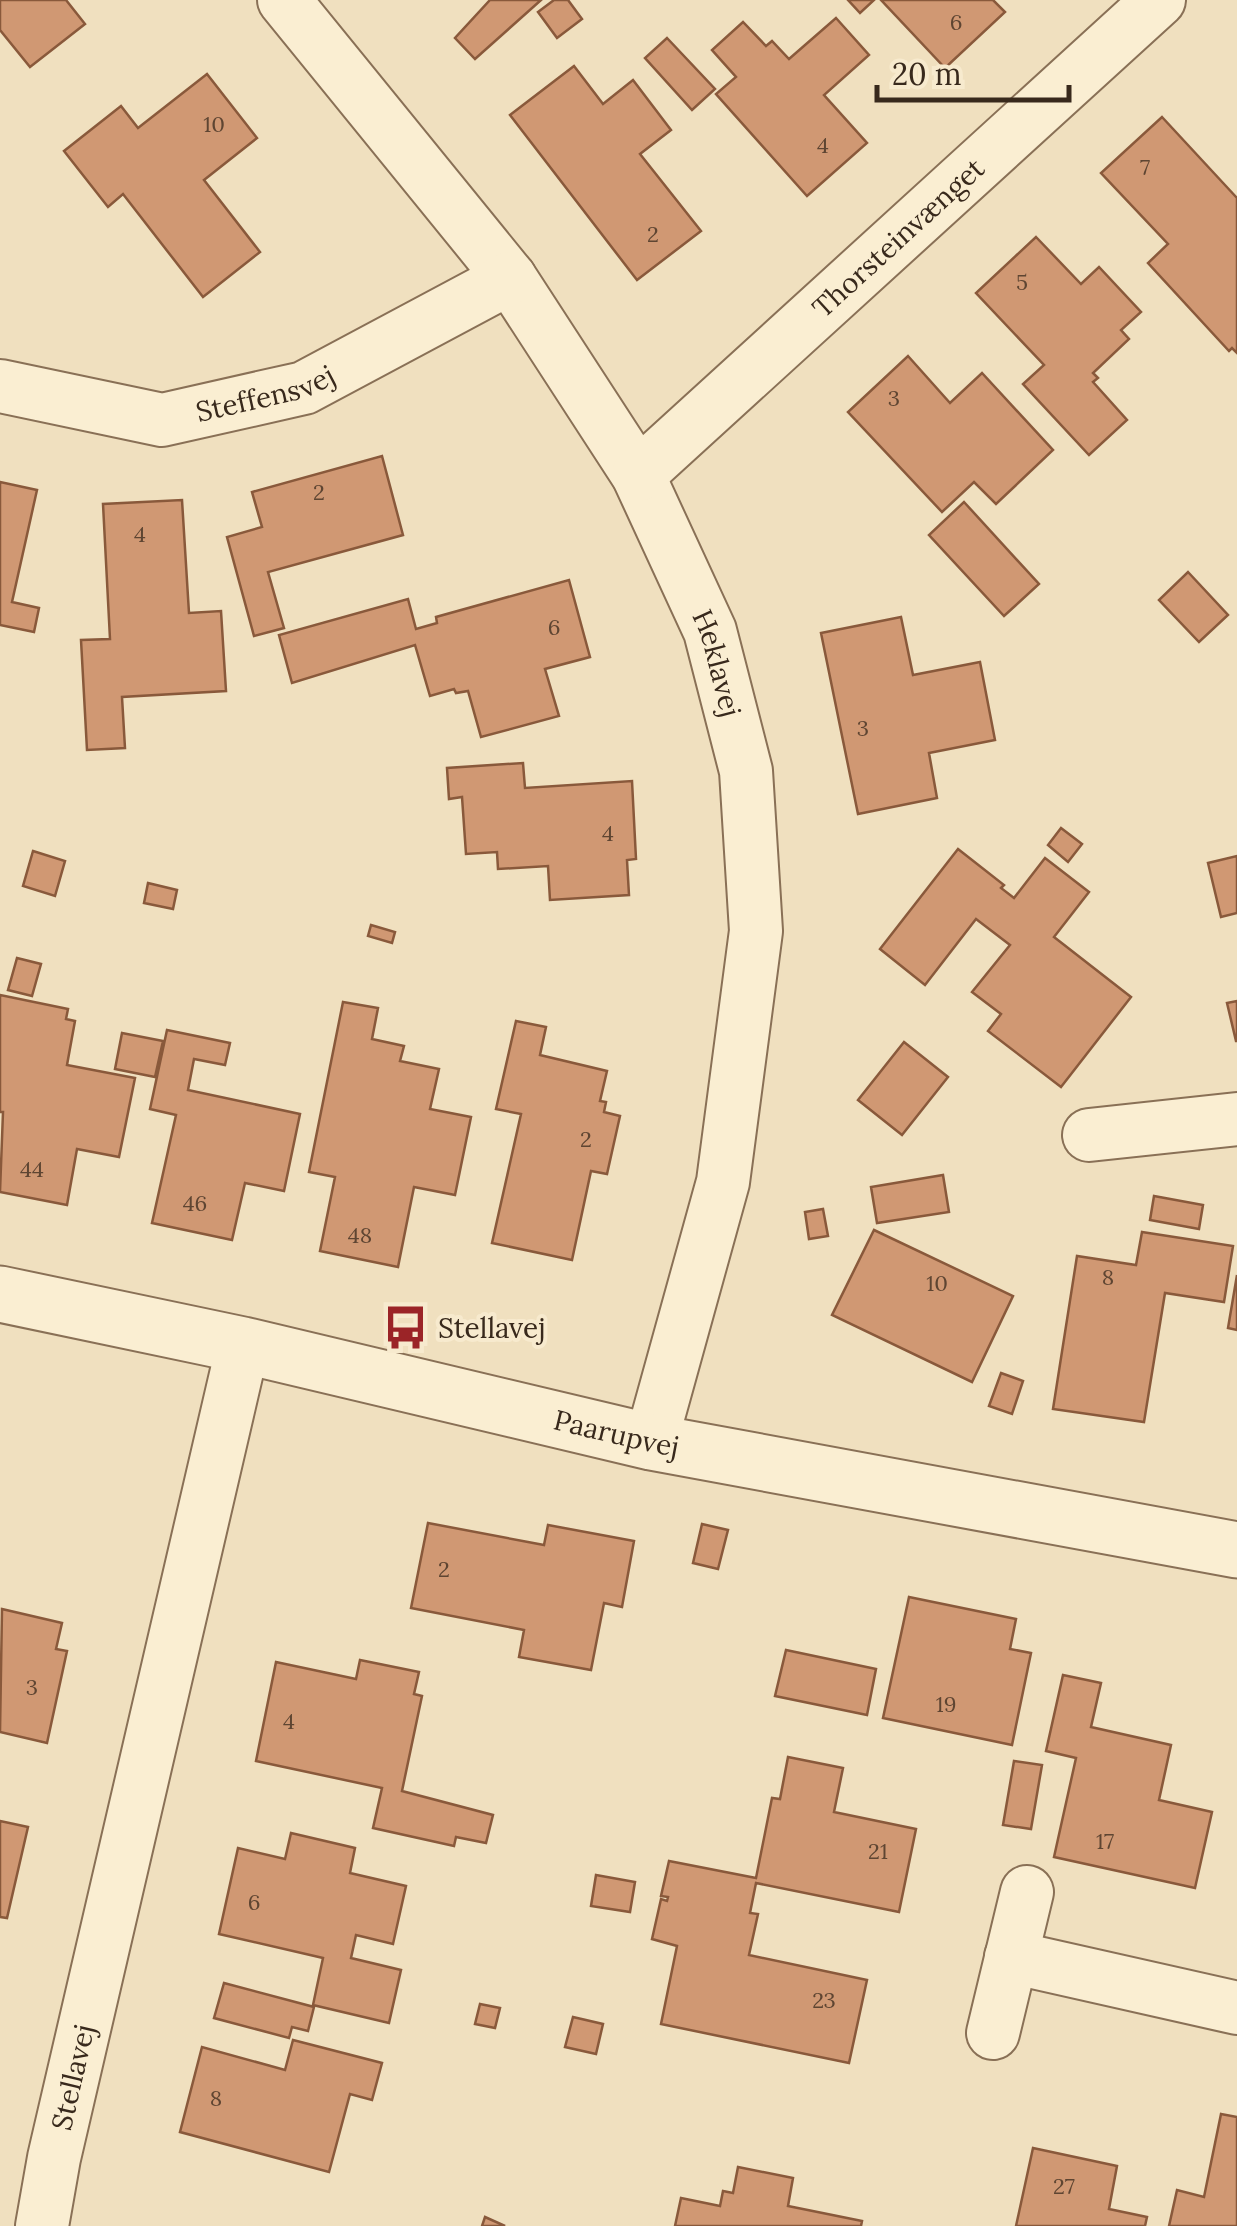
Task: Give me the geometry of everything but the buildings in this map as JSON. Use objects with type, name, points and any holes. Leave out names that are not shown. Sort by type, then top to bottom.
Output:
[{"type":"street","name":"Heklavej","points":[[284,0],[510,278],[638,476],[710,631],[746,771],[756,931],[723,1182],[651,1442]]},
{"type":"street","name":"Thorsteinvænget","points":[[638,476],[1158,0]]},
{"type":"street","name":"Steffensvej","points":[[0,386],[162,420],[304,388],[510,278]]},
{"type":"street","points":[[1088,1136],[1237,1119]]},
{"type":"street","name":"Paarupvej","points":[[0,1294],[244,1345],[651,1442],[1237,1550]]},
{"type":"street","name":"Stellavej","points":[[42,2226],[54,2158],[244,1345]]},
{"type":"street","points":[[993,2033],[1027,1892]]},
{"type":"street","points":[[1012,1956],[1237,2008]]},
{"type":"place","name":"Stellavej","points":[[405,1328]]}]
